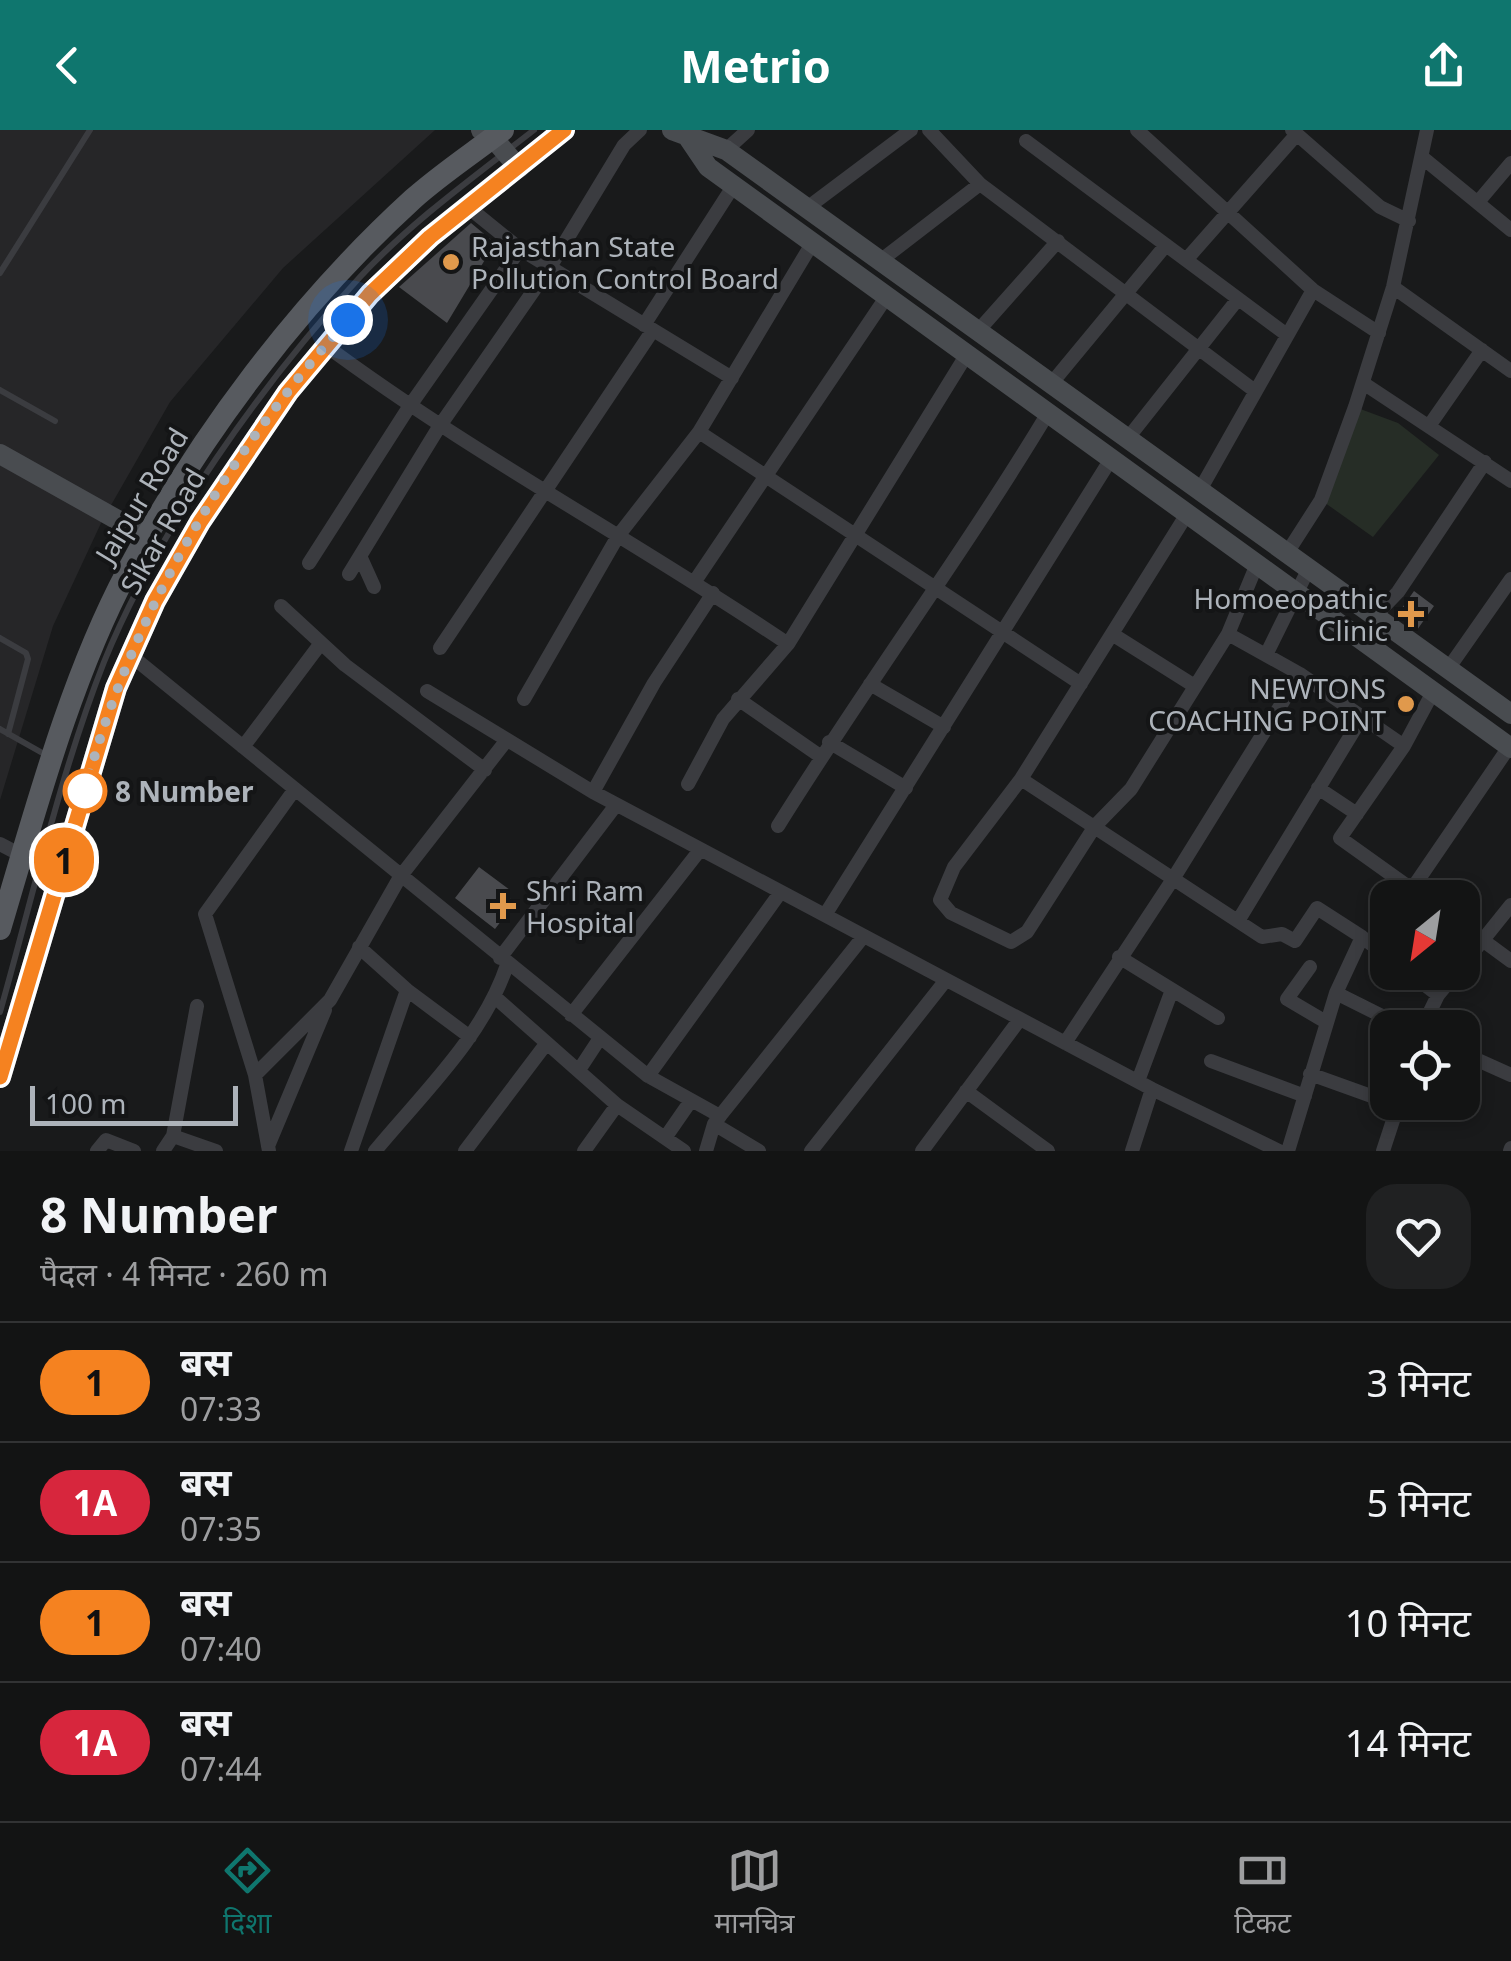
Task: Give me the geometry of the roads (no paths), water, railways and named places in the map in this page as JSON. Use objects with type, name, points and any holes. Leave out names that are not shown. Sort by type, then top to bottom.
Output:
[{"type":"main road","name":"Sikar Road","points":[[0,1077],[42,864],[128,654],[245,450],[325,345],[370,294],[468,207],[500,144],[564,130]]},
{"type":"main road","name":"Jaipur Road","points":[[0,929],[42,864],[51,758],[100,630],[148,536],[238,399],[316,302],[410,202],[500,144]]},
{"type":"street","points":[[349,574],[440,427],[550,267],[624,145],[640,130]]},
{"type":"street","points":[[726,150],[748,130]]},
{"type":"street","points":[[524,699],[618,536],[699,432],[732,378],[811,241],[816,214],[911,130]]},
{"type":"street","points":[[929,130],[980,184],[1254,391]]},
{"type":"street","points":[[1137,130],[1314,290],[1379,334]]},
{"type":"street","points":[[1287,553],[1321,500],[1363,383],[1394,287],[1427,130]]},
{"type":"street","points":[[1186,260],[1294,132],[1380,206],[1409,221]]},
{"type":"street","points":[[679,133],[726,150],[1511,714]]},
{"type":"street","points":[[679,133],[708,167],[1510,748],[1426,880]]},
{"type":"street","points":[[1026,141],[1287,335]]},
{"type":"street","points":[[1423,158],[1511,230]]},
{"type":"street","points":[[1478,202],[1511,163]]},
{"type":"street","points":[[880,261],[980,184]]},
{"type":"street","points":[[440,648],[546,492],[734,185]]},
{"type":"street","points":[[468,207],[520,248],[732,378]]},
{"type":"street","points":[[688,784],[738,699],[788,644],[858,536],[978,331],[1058,241]]},
{"type":"street","points":[[1052,384],[1166,245]]},
{"type":"street","points":[[310,563],[409,407],[520,248]]},
{"type":"street","points":[[1394,287],[1511,371]]},
{"type":"street","points":[[1200,490],[1314,290]]},
{"type":"street","points":[[695,582],[887,296]]},
{"type":"street","points":[[825,915],[1111,459],[1238,298]]},
{"type":"street","points":[[325,345],[409,407],[713,593],[788,644]]},
{"type":"street","points":[[1429,426],[1482,350]]},
{"type":"street","points":[[1363,383],[1511,481]]},
{"type":"street","points":[[778,826],[829,742],[938,590],[1048,413]]},
{"type":"street","points":[[699,432],[1080,684]]},
{"type":"street","points":[[0,454],[148,536]]},
{"type":"street","points":[[1375,616],[1398,592],[1485,462]]},
{"type":"street","points":[[1187,514],[1020,779],[954,867],[940,892],[940,900],[951,914],[1011,942],[1020,940],[1095,826],[1131,789],[1228,634],[1256,564]]},
{"type":"street","points":[[360,556],[374,587]]},
{"type":"street","points":[[1266,655],[1309,568]]},
{"type":"street","points":[[1448,669],[1511,580]]},
{"type":"street","points":[[593,792],[654,684],[713,593]]},
{"type":"street","points":[[280,606],[321,643],[485,770]]},
{"type":"street","points":[[1112,634],[1193,686]]},
{"type":"street","points":[[1228,634],[1300,674],[1404,746]]},
{"type":"street","points":[[243,747],[321,643]]},
{"type":"street","points":[[128,654],[648,1076],[759,1151]]},
{"type":"street","points":[[1065,1042],[1174,879],[1300,674]]},
{"type":"street","points":[[870,684],[944,727]]},
{"type":"street","points":[[427,692],[616,805],[1020,1020],[1279,1151]]},
{"type":"street","points":[[1400,880],[1340,838],[1404,746],[1433,692]]},
{"type":"street","points":[[738,699],[820,756]]},
{"type":"street","points":[[1238,921],[1362,717]]},
{"type":"street","points":[[268,1148],[330,1000],[400,877],[506,741]]},
{"type":"street","points":[[829,742],[906,788]]},
{"type":"street","points":[[1020,779],[1262,937],[1282,934],[1295,941],[1317,908],[1370,943]]},
{"type":"street","points":[[1318,788],[1357,814]]},
{"type":"street","points":[[268,1148],[255,1075],[205,914],[295,789]]},
{"type":"street","points":[[374,1151],[470,1037],[496,998],[503,961],[616,805]]},
{"type":"street","points":[[0,844],[42,864]]},
{"type":"street","points":[[571,1015],[700,850]]},
{"type":"street","points":[[648,1076],[780,892]]},
{"type":"street","points":[[1480,946],[1511,905]]},
{"type":"street","points":[[706,1151],[717,1120],[863,937]]},
{"type":"street","points":[[1288,1151],[1336,993],[1362,938]]},
{"type":"street","points":[[1480,938],[1511,961]]},
{"type":"street","points":[[360,947],[407,990],[470,1037]]},
{"type":"street","points":[[1119,957],[1218,1018]]},
{"type":"street","points":[[1310,968],[1288,999],[1326,1022]]},
{"type":"street","points":[[811,1151],[946,980]]},
{"type":"street","points":[[351,1151],[407,990]]},
{"type":"street","points":[[1132,1151],[1145,1085],[1172,990]]},
{"type":"street","points":[[1431,990],[1438,995]]},
{"type":"street","points":[[1431,1010],[1442,990]]},
{"type":"street","points":[[1336,993],[1370,1010]]},
{"type":"street","points":[[496,998],[617,1105],[684,1151]]},
{"type":"street","points":[[255,1075],[330,1000]]},
{"type":"street","points":[[163,1151],[173,1136],[197,1006]]},
{"type":"street","points":[[922,1151],[1020,1020]]},
{"type":"street","points":[[579,1070],[600,1038]]},
{"type":"street","points":[[466,1151],[546,1044]]},
{"type":"street","points":[[1211,1061],[1304,1096]]},
{"type":"street","points":[[1480,1061],[1511,1075]]},
{"type":"street","points":[[1310,1074],[1370,1095]]},
{"type":"street","points":[[966,1091],[1027,1145],[1048,1151]]},
{"type":"street","points":[[665,1138],[690,1102]]},
{"type":"street","points":[[584,1151],[617,1105]]},
{"type":"street","points":[[1383,1151],[1389,1120]]},
{"type":"street","points":[[173,1136],[216,1151]]},
{"type":"street","points":[[98,1151],[106,1140],[134,1151]]},
{"type":"lane","points":[[0,273],[90,130]]},
{"type":"lane","points":[[0,1012],[110,649],[141,586],[242,422],[361,276],[500,144],[534,130]]},
{"type":"lane","points":[[0,390],[54,421]]},
{"type":"lane","points":[[0,638],[26,653],[28,659],[4,732],[51,758]]},
{"type":"place","name":"Rajasthan State Pollution Control Board","points":[[451,262]]},
{"type":"place","name":"Homoeopathic Clinic","points":[[1411,614]]},
{"type":"place","name":"NEWTONS COACHING POINT","points":[[1406,704]]},
{"type":"place","name":"8 Number","points":[[85,791]]},
{"type":"place","name":"Shri Ram Hospital","points":[[503,906]]}]
